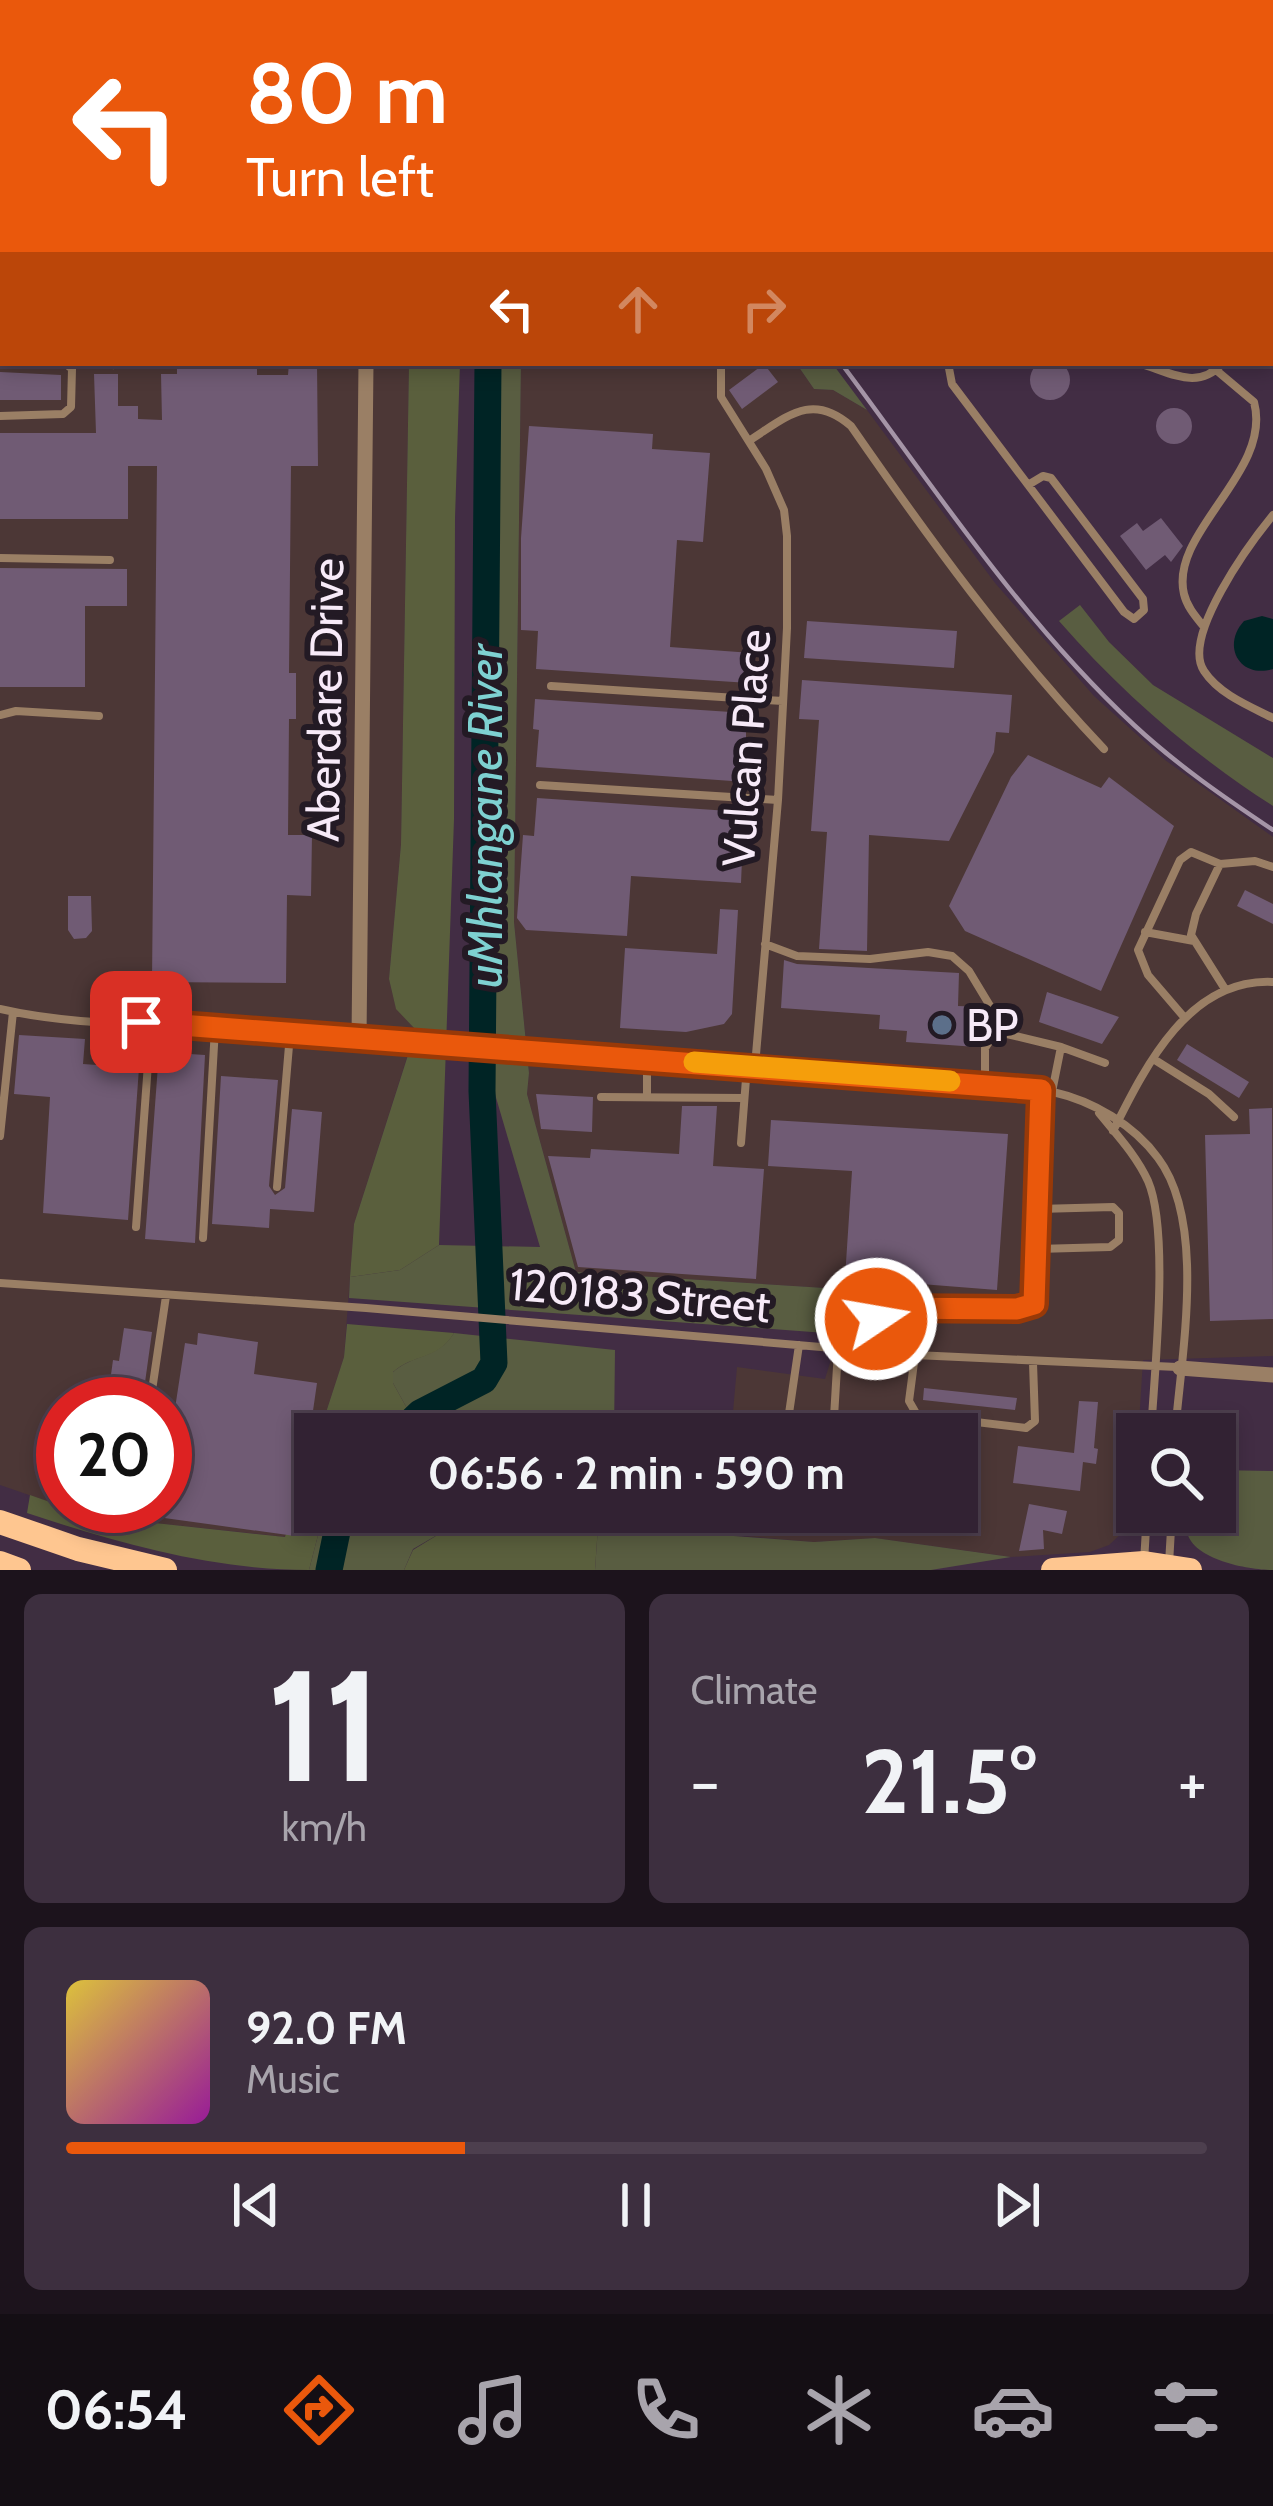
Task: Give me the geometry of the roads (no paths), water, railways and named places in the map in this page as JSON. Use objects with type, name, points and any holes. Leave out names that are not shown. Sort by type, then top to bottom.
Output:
[{"type":"main road","points":[[0,1522],[78,1549],[165,1570]]},
{"type":"main road","points":[[0,1563],[19,1570]]},
{"type":"main road","points":[[1053,1570],[1168,1566]]},
{"type":"street","name":"Aberdare Drive","points":[[359,1039],[366,366]]},
{"type":"street","name":"120183 Street","points":[[1180,1368],[1273,1375]]},
{"type":"lane","points":[[0,416],[63,414],[71,407],[74,391],[69,366]]},
{"type":"lane","name":"Vulcan Place","points":[[721,366],[721,398],[750,440],[784,510],[788,593],[778,800],[741,1143]]},
{"type":"lane","points":[[949,366],[952,384],[1028,485],[1124,612],[1135,619],[1141,616],[1143,599],[1051,478],[1043,476],[1028,485]]},
{"type":"lane","points":[[1149,366],[1198,380],[1220,367],[1254,402],[1257,418],[1236,481],[1196,544],[1184,574],[1184,596],[1204,627]]},
{"type":"lane","points":[[750,440],[786,417],[809,409],[837,414],[1009,644],[1104,749]]},
{"type":"lane","points":[[1273,515],[1249,545],[1204,627],[1198,658],[1221,689],[1273,718]]},
{"type":"lane","points":[[0,558],[110,560]]},
{"type":"lane","points":[[550,686],[783,701]]},
{"type":"lane","points":[[0,715],[99,716]]},
{"type":"lane","points":[[540,785],[778,800]]},
{"type":"lane","points":[[1184,1017],[1142,963],[1138,950],[1184,855],[1200,854],[1220,864],[1249,861],[1273,867]]},
{"type":"lane","points":[[1220,864],[1196,914],[1193,941],[1225,989]]},
{"type":"lane","points":[[1145,932],[1193,941]]},
{"type":"lane","points":[[765,944],[792,955],[952,956],[969,970],[1007,1034]]},
{"type":"lane","points":[[1114,1131],[1184,1017],[1225,989],[1249,981],[1273,982]]},
{"type":"lane","points":[[0,1009],[1052,1092],[1119,1120],[1159,1159],[1181,1206],[1186,1259],[1177,1413]]},
{"type":"lane","points":[[0,1136],[13,1012]]},
{"type":"lane","points":[[136,1227],[151,1023]]},
{"type":"lane","points":[[202,1238],[215,1028]]},
{"type":"lane","points":[[278,1187],[290,1034]]},
{"type":"lane","points":[[985,1084],[987,1042],[994,1036],[1007,1034],[1061,1047],[1105,1063]]},
{"type":"lane","points":[[1052,1092],[1061,1047]]},
{"type":"lane","points":[[647,1059],[647,1096]]},
{"type":"lane","points":[[1155,1060],[1209,1094],[1234,1118]]},
{"type":"lane","points":[[874,1352],[877,1314],[885,1308],[1030,1306],[1035,1298],[1041,1090]]},
{"type":"lane","points":[[602,1097],[744,1098]]},
{"type":"lane","points":[[1098,1111],[1148,1182],[1158,1222],[1152,1413]]},
{"type":"lane","points":[[1036,1249],[1110,1247],[1119,1240],[1119,1214],[1113,1207],[1037,1209]]},
{"type":"lane","name":"120183 Street","points":[[0,1283],[574,1325],[838,1350],[1180,1368]]},
{"type":"lane","points":[[154,1377],[166,1296]]},
{"type":"lane","points":[[789,1413],[799,1345]]},
{"type":"lane","points":[[834,1413],[838,1350]]},
{"type":"lane","points":[[915,1355],[909,1401],[916,1415],[1026,1428],[1035,1421],[1034,1363]]},
{"type":"lane","points":[[1155,1533],[1168,1566]]},
{"type":"lane","points":[[1168,1566],[1170,1533]]},
{"type":"waterway","name":"uMhlangane River","points":[[420,1413],[484,1380],[494,1363],[482,1091],[488,366]]},
{"type":"waterway","name":"uMhlangane River","points":[[329,1570],[337,1533]]},
{"type":"railway","points":[[843,366],[1053,641],[1167,754],[1273,830]]},
{"type":"place","name":"BP","points":[[942,1025]]}]
